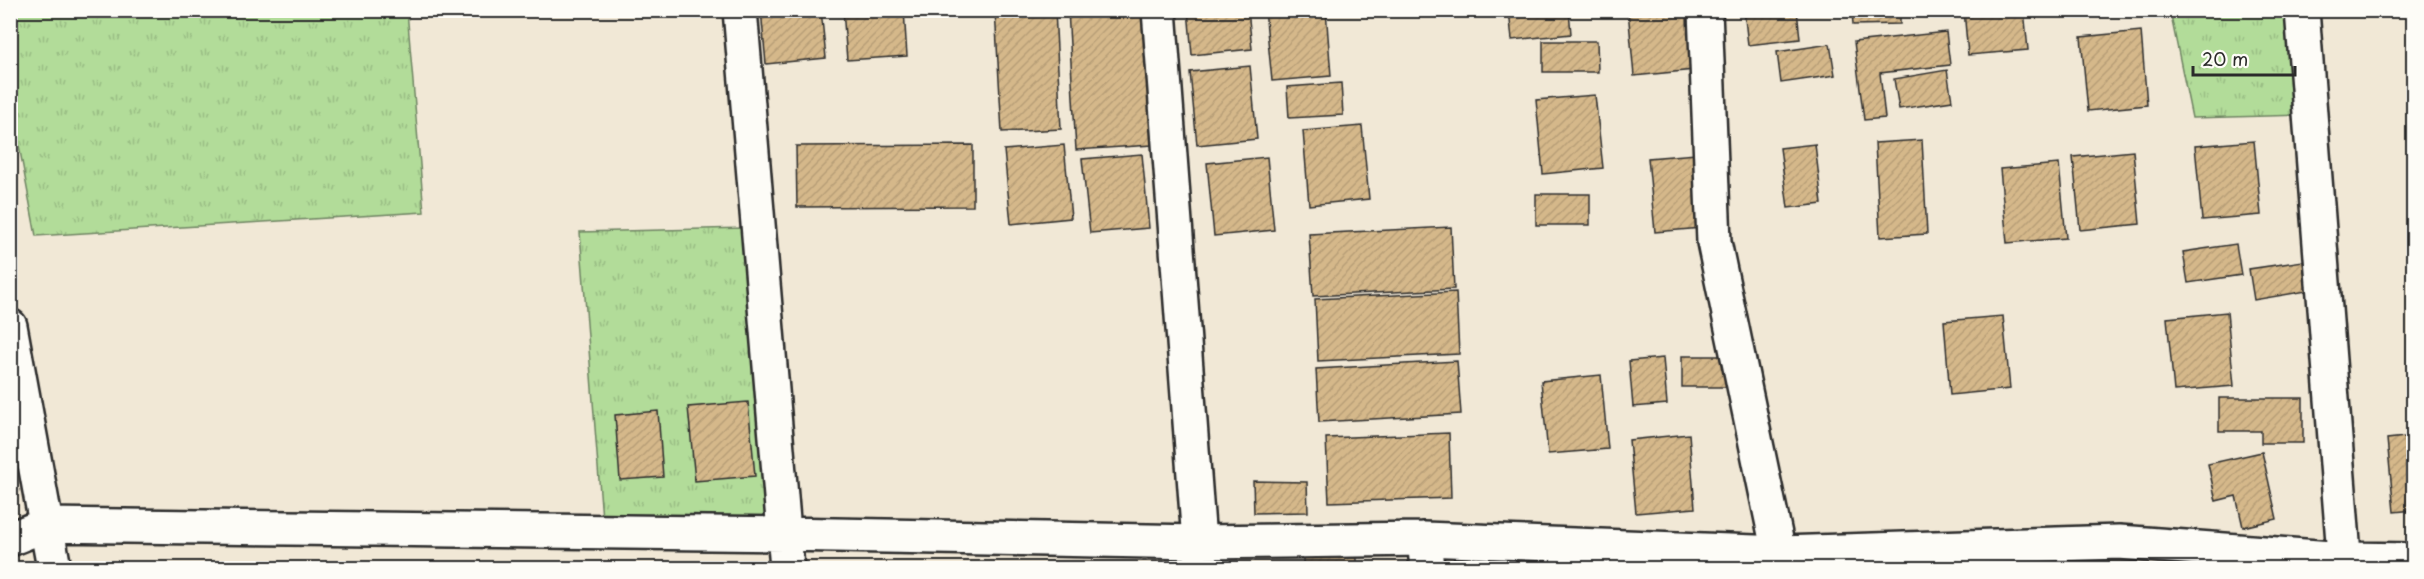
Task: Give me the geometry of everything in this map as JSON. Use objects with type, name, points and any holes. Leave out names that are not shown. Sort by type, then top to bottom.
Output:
[{"type":"street","points":[[740,10],[787,568]]},
{"type":"street","points":[[1159,10],[1200,555]]},
{"type":"street","points":[[1705,10],[1714,242],[1782,561]]},
{"type":"street","points":[[2302,10],[2344,564]]},
{"type":"street","points":[[10,326],[54,568]]},
{"type":"street","points":[[10,538],[45,525],[784,534],[1200,555],[1426,554],[1782,561],[2119,542],[2344,564],[2414,560]]},
{"type":"green space","points":[[10,11],[407,11],[424,212],[36,236],[11,103]]},
{"type":"green space","points":[[2170,11],[2290,11],[2300,115],[2192,118]]},
{"type":"green space","points":[[745,228],[772,534],[603,532],[580,232]]},
{"type":"building","points":[[761,10],[821,10],[826,58],[766,64]]},
{"type":"building","points":[[843,10],[904,10],[907,56],[847,60]]},
{"type":"building","points":[[995,10],[1055,10],[1061,129],[1002,132]]},
{"type":"building","points":[[1068,10],[1144,10],[1152,145],[1076,150]]},
{"type":"building","points":[[1188,10],[1248,10],[1252,49],[1192,55]]},
{"type":"building","points":[[1265,10],[1326,10],[1331,76],[1272,81]]},
{"type":"building","points":[[1509,10],[1569,10],[1571,34],[1512,40]]},
{"type":"building","points":[[1628,10],[1688,10],[1694,70],[1634,76]]},
{"type":"building","points":[[1744,10],[1797,10],[1800,39],[1748,45]]},
{"type":"building","points":[[1852,10],[1900,10],[1900,24],[1853,25]]},
{"type":"building","points":[[1964,10],[2024,10],[2028,50],[1968,55]]},
{"type":"building","points":[[2141,31],[2147,105],[2088,111],[2081,37]]},
{"type":"building","points":[[1946,32],[1950,65],[1880,73],[1885,118],[1864,120],[1854,42]]},
{"type":"building","points":[[1543,41],[1597,41],[1598,72],[1543,72]]},
{"type":"building","points":[[1830,44],[1835,75],[1781,83],[1777,52]]},
{"type":"building","points":[[1250,66],[1257,139],[1197,145],[1190,72]]},
{"type":"building","points":[[1947,70],[1952,101],[1899,109],[1894,79]]},
{"type":"building","points":[[1341,83],[1343,115],[1289,118],[1287,87]]},
{"type":"building","points":[[1595,95],[1603,168],[1543,174],[1536,100]]},
{"type":"building","points":[[1362,126],[1369,199],[1309,205],[1303,131]]},
{"type":"building","points":[[1922,140],[1927,234],[1880,237],[1875,143]]},
{"type":"building","points":[[2254,141],[2261,215],[2202,220],[2195,146]]},
{"type":"building","points":[[1815,144],[1822,204],[1788,208],[1780,148]]},
{"type":"building","points":[[973,145],[973,206],[797,207],[796,146]]},
{"type":"building","points":[[1064,145],[1071,218],[1011,224],[1004,150]]},
{"type":"building","points":[[2133,151],[2140,224],[2080,230],[2073,157]]},
{"type":"building","points":[[1708,153],[1714,227],[1655,232],[1648,158]]},
{"type":"building","points":[[1142,154],[1149,228],[1090,233],[1082,159]]},
{"type":"building","points":[[1267,157],[1274,230],[1214,236],[1207,163]]},
{"type":"building","points":[[2059,164],[2066,238],[2007,243],[2000,169]]},
{"type":"building","points":[[1536,194],[1590,194],[1590,225],[1536,225]]},
{"type":"building","points":[[1451,227],[1454,289],[1313,296],[1309,234]]},
{"type":"building","points":[[2236,244],[2241,275],[2188,283],[2183,252]]},
{"type":"building","points":[[2303,261],[2307,291],[2254,300],[2249,269]]},
{"type":"building","points":[[1456,292],[1459,354],[1318,361],[1315,299]]},
{"type":"building","points":[[2227,312],[2234,386],[2174,391],[2167,318]]},
{"type":"building","points":[[2003,316],[2010,389],[1950,395],[1944,321]]},
{"type":"building","points":[[1682,356],[1736,356],[1735,387],[1682,387]]},
{"type":"building","points":[[1663,358],[1667,404],[1633,407],[1629,361]]},
{"type":"building","points":[[1457,361],[1461,414],[1319,422],[1316,369]]},
{"type":"building","points":[[1601,375],[1608,449],[1548,454],[1541,381]]},
{"type":"building","points":[[2219,398],[2303,398],[2303,443],[2261,443],[2261,431],[2219,431]]},
{"type":"building","points":[[748,402],[755,476],[695,481],[688,407]]},
{"type":"building","points":[[658,411],[663,477],[620,480],[615,415]]},
{"type":"building","points":[[1449,433],[1451,498],[1329,502],[1326,438]]},
{"type":"building","points":[[1689,434],[1695,508],[1636,513],[1629,440]]},
{"type":"building","points":[[2414,436],[2414,510],[2394,512],[2387,439]]},
{"type":"building","points":[[2262,452],[2277,519],[2243,527],[2236,496],[2216,501],[2208,464]]},
{"type":"building","points":[[1253,481],[1307,482],[1308,512],[1254,513]]},
{"type":"building","points":[[1303,557],[1357,557],[1357,568],[1303,568]]},
{"type":"building","points":[[1584,564],[1584,568],[1491,568],[1491,566]]}]
